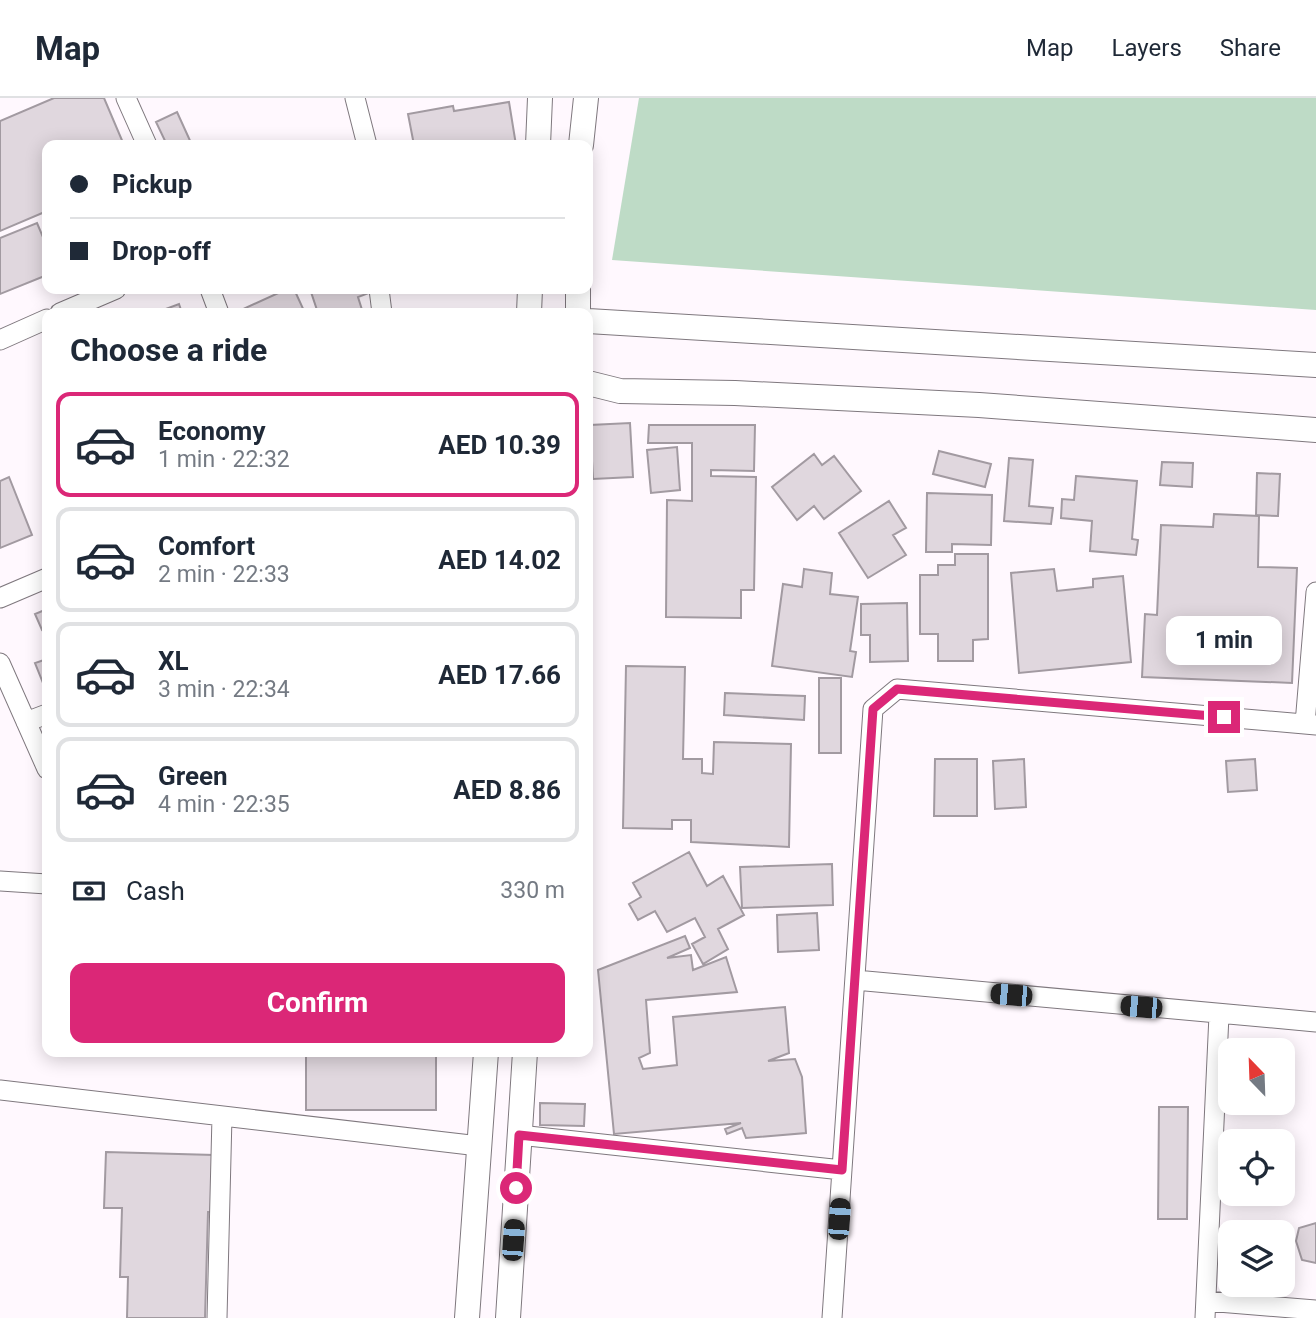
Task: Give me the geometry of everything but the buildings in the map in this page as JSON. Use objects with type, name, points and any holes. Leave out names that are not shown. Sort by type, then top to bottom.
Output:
[{"type":"street","points":[[126,98],[145,140]]},
{"type":"street","points":[[355,98],[366,140]]},
{"type":"street","points":[[538,140],[540,98]]},
{"type":"street","points":[[582,140],[586,98]]},
{"type":"street","points":[[72,308],[104,294]]},
{"type":"street","points":[[0,340],[42,321]]},
{"type":"street","points":[[593,321],[1316,365]]},
{"type":"street","points":[[593,384],[620,391],[735,393],[979,405],[1316,430]]},
{"type":"street","points":[[0,598],[42,580]]},
{"type":"street","points":[[832,1318],[873,709],[897,689],[1311,724],[1316,592]]},
{"type":"street","points":[[0,663],[42,758]]},
{"type":"street","points":[[26,722],[42,716]]},
{"type":"street","points":[[0,881],[42,884]]},
{"type":"street","points":[[855,980],[1316,1022]]},
{"type":"street","points":[[1219,1015],[1206,1309],[1316,1310]]},
{"type":"street","points":[[467,1318],[486,1057]]},
{"type":"street","points":[[508,1318],[525,1057]]},
{"type":"street","points":[[0,1090],[480,1146]]},
{"type":"street","points":[[216,1318],[222,1116]]},
{"type":"street","points":[[519,1135],[842,1170]]},
{"type":"green space","points":[[639,98],[1316,98],[1316,310],[612,260]]},
{"type":"route","points":[[516,1188],[519,1135],[842,1170],[873,709],[897,689],[1224,717]]}]
